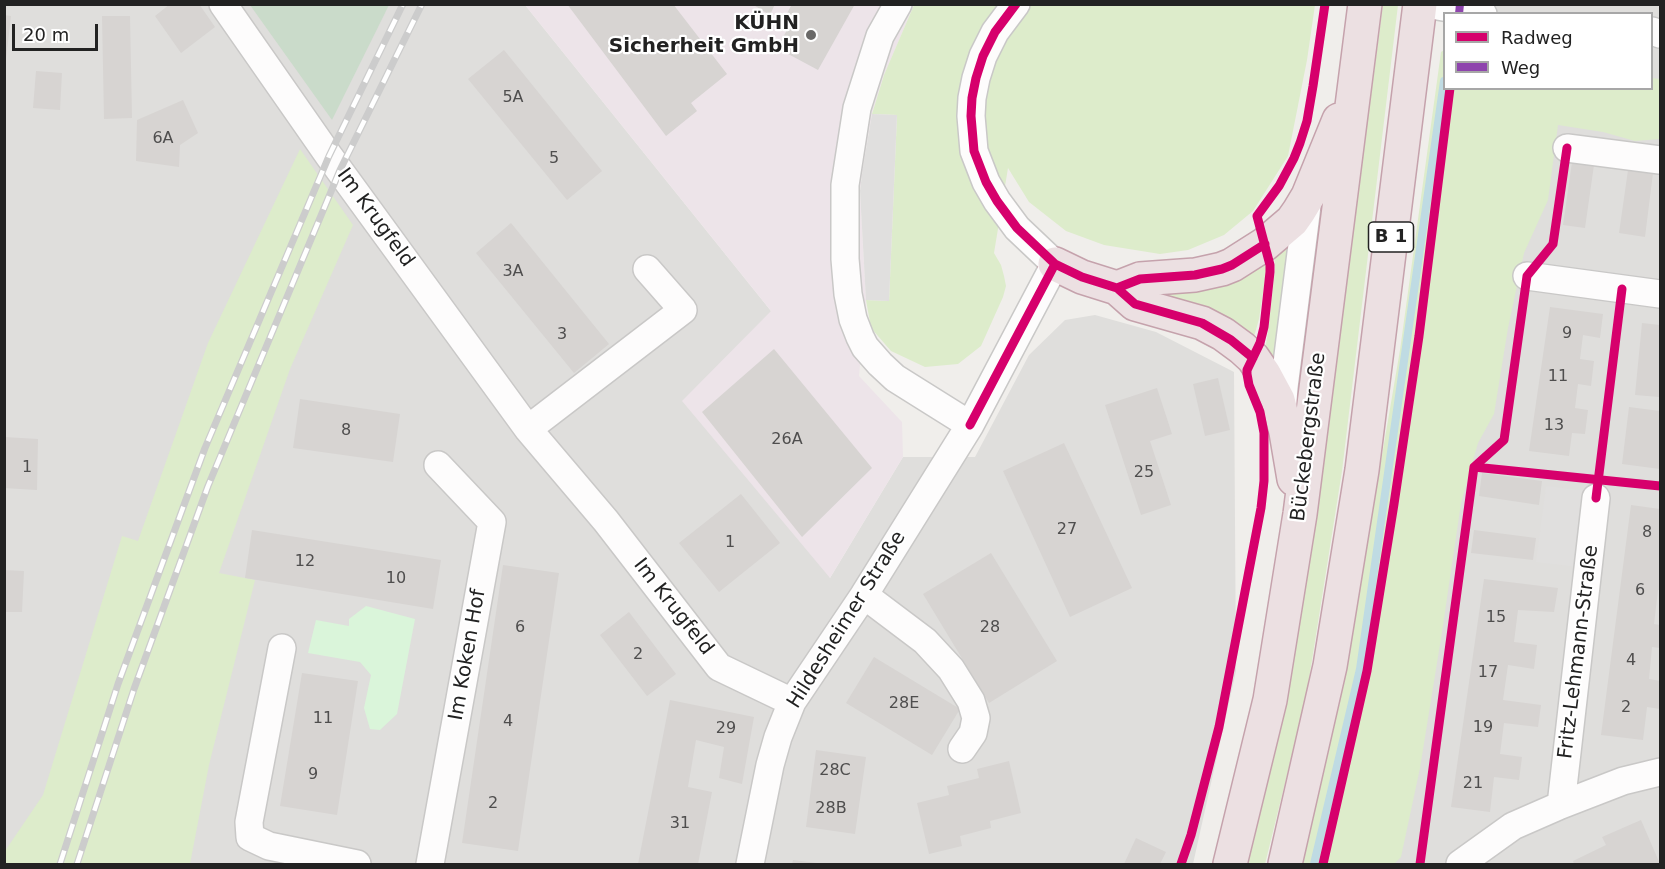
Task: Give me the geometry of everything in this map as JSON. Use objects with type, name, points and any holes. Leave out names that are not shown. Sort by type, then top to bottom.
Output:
[{"type":"highway","name":"Bückebergstraße","points":[[1230,864],[1270,700],[1300,514],[1365,4]]},
{"type":"highway","name":"B 1","points":[[1286,864],[1330,666],[1362,470],[1420,4]]},
{"type":"highway","points":[[1117,288],[1140,279],[1195,275],[1233,265],[1280,232],[1296,216],[1308,195],[1356,79]]},
{"type":"highway","points":[[1055,264],[1082,277],[1117,288],[1135,304],[1202,323],[1223,334],[1253,358],[1278,400],[1300,514]]},
{"type":"street","name":"Im Krugfeld","points":[[223,4],[329,156],[528,429],[606,521],[719,667],[792,702]]},
{"type":"street","points":[[898,4],[880,36],[857,108],[845,185],[844,259],[848,294],[853,319],[860,337],[865,347],[880,364],[895,378],[970,425]]},
{"type":"street","points":[[1016,4],[995,32],[983,56],[976,78],[971,116],[974,151],[986,182],[997,201],[1017,228],[1055,264]]},
{"type":"street","points":[[1426,4],[1472,12]]},
{"type":"street","points":[[1568,148],[1660,160]]},
{"type":"street","points":[[1282,414],[1308,195]]},
{"type":"street","name":"Hildesheimer Straße","points":[[750,864],[770,765],[778,736],[792,702],[864,595],[970,425],[1055,264]]},
{"type":"street","points":[[528,429],[683,310],[647,269]]},
{"type":"street","points":[[1527,276],[1660,294]]},
{"type":"street","name":"Im Koken Hof","points":[[430,864],[492,522],[438,465]]},
{"type":"street","name":"Fritz-Lehmann-Straße","points":[[1560,805],[1596,498]]},
{"type":"street","points":[[864,595],[925,641],[951,669],[971,701],[976,718],[973,733],[963,749]]},
{"type":"street","points":[[282,648],[249,822],[250,837],[269,846],[357,864]]},
{"type":"street","points":[[1460,864],[1513,826],[1623,781],[1660,772]]},
{"type":"shaded area","points":[[5,5],[525,5],[771,311],[830,578],[903,457],[975,457],[1029,355],[1065,320],[1095,315],[1156,332],[1234,372],[1236,671],[1193,864],[5,864]]},
{"type":"shaded area","points":[[525,5],[914,5],[884,75],[872,114],[860,191],[866,300],[859,376],[902,422],[903,457],[830,578],[682,401],[771,311]]},
{"type":"shaded area","points":[[1462,5],[1660,5],[1660,864],[1327,864],[1454,90],[1653,90],[1653,12],[1461,12]]},
{"type":"shaded area","points":[[872,114],[897,115],[889,301],[866,300],[860,191]]},
{"type":"shaded area","points":[[1546,486],[1588,491],[1578,567],[1536,562]]},
{"type":"green space","points":[[250,5],[389,5],[332,120]]},
{"type":"green space","points":[[914,5],[1315,5],[1307,60],[1288,156],[1253,211],[1224,235],[1188,250],[1160,254],[1104,245],[1066,231],[1029,202],[1008,168],[994,253],[1004,276],[1006,286],[1003,297],[981,346],[958,364],[925,367],[891,351],[871,328],[866,300],[889,301],[897,115],[872,114],[884,75]]},
{"type":"green space","points":[[1383,5],[1398,5],[1342,471],[1306,698],[1265,864],[1245,864],[1321,469]]},
{"type":"green space","points":[[1443,51],[1443,90],[1653,90],[1653,78],[1660,79],[1660,139],[1635,141],[1603,132],[1558,125],[1548,200],[1524,253],[1508,328],[1494,414],[1478,443],[1461,503],[1420,768],[1401,857],[1394,864],[1299,864],[1345,672],[1400,350]]},
{"type":"green space","points":[[300,149],[353,225],[290,369],[219,573],[255,580],[209,765],[190,864],[5,864],[5,851],[43,795],[122,536],[138,541],[208,343]]},
{"type":"green space","points":[[1322,204],[1297,407],[1292,387],[1310,237]]},
{"type":"green space","points":[[1293,237],[1287,251],[1278,376],[1262,353],[1268,332],[1275,269],[1274,252]]},
{"type":"green space","points":[[1262,261],[1266,266],[1266,272],[1259,319],[1252,344],[1136,290]]},
{"type":"green space","points":[[366,606],[415,619],[397,714],[380,730],[370,729],[364,708],[371,675],[360,662],[308,653],[316,620],[349,626],[349,619]]},
{"type":"building","points":[[170,4],[199,4],[215,27],[181,53],[155,16]]},
{"type":"building","points":[[567,4],[673,4],[727,74],[691,103],[697,111],[666,136]]},
{"type":"building","name":"KÜHN Sicherheit GmbH","points":[[752,4],[775,4],[770,15]]},
{"type":"building","name":"KÜHN Sicherheit GmbH","points":[[792,4],[855,4],[818,70],[777,48],[791,23],[784,19]]},
{"type":"building","points":[[4,15],[11,16],[6,59],[4,59]]},
{"type":"building","points":[[102,16],[130,16],[132,118],[104,119]]},
{"type":"building","points":[[504,50],[602,171],[567,200],[468,79]]},
{"type":"building","points":[[36,71],[62,73],[60,110],[33,108]]},
{"type":"building","points":[[183,100],[198,133],[180,145],[179,167],[136,161],[137,120]]},
{"type":"building","points":[[1572,162],[1594,165],[1585,228],[1563,225]]},
{"type":"building","points":[[1628,170],[1653,173],[1645,237],[1619,233]]},
{"type":"building","points":[[511,223],[609,344],[574,373],[476,253]]},
{"type":"building","points":[[1550,307],[1603,314],[1600,338],[1583,335],[1580,359],[1594,361],[1591,386],[1578,384],[1575,408],[1588,410],[1585,434],[1572,433],[1569,456],[1529,451]]},
{"type":"building","points":[[1642,323],[1660,325],[1659,397],[1635,395]]},
{"type":"building","points":[[774,349],[872,468],[802,537],[702,412]]},
{"type":"building","points":[[1218,378],[1230,430],[1205,436],[1193,384]]},
{"type":"building","points":[[1157,388],[1172,434],[1150,441],[1171,505],[1141,515],[1105,405]]},
{"type":"building","points":[[300,399],[400,414],[393,462],[293,448]]},
{"type":"building","points":[[1629,407],[1660,411],[1660,469],[1622,464]]},
{"type":"building","points":[[4,437],[38,439],[37,490],[4,488]]},
{"type":"building","points":[[1064,443],[1132,588],[1070,617],[1003,471]]},
{"type":"building","points":[[1482,473],[1542,481],[1539,505],[1479,496]]},
{"type":"building","points":[[741,494],[780,543],[719,592],[679,543]]},
{"type":"building","points":[[1631,505],[1660,509],[1660,590],[1658,590],[1654,624],[1660,625],[1660,648],[1652,647],[1649,679],[1660,681],[1660,709],[1647,707],[1643,740],[1601,735]]},
{"type":"building","points":[[252,530],[441,560],[433,609],[245,578]]},
{"type":"building","points":[[1474,530],[1536,538],[1533,560],[1471,553]]},
{"type":"building","points":[[991,553],[1057,661],[989,703],[923,594]]},
{"type":"building","points":[[503,565],[559,573],[518,851],[462,843]]},
{"type":"building","points":[[4,570],[24,571],[22,612],[4,612]]},
{"type":"building","points":[[1484,579],[1558,588],[1554,612],[1518,610],[1514,642],[1537,645],[1534,669],[1508,665],[1503,700],[1541,705],[1538,727],[1504,723],[1500,754],[1522,757],[1519,780],[1494,777],[1490,812],[1451,807]]},
{"type":"building","points":[[629,612],[676,674],[647,696],[600,635]]},
{"type":"building","points":[[874,657],[960,709],[932,755],[846,703]]},
{"type":"building","points":[[302,673],[358,681],[337,815],[280,806]]},
{"type":"building","points":[[670,700],[754,717],[742,784],[719,778],[724,747],[696,740],[688,787],[712,792],[698,864],[638,864]]},
{"type":"building","points":[[816,750],[866,757],[855,834],[806,827]]},
{"type":"building","points":[[1009,761],[1021,813],[990,821],[991,828],[960,836],[962,846],[929,854],[917,803],[949,795],[947,786],[979,778],[977,769]]},
{"type":"building","points":[[1641,820],[1660,864],[1574,864],[1573,861],[1606,845],[1602,837]]},
{"type":"building","points":[[1136,838],[1166,852],[1160,864],[1124,864]]},
{"type":"building","points":[[793,860],[817,863],[792,864]]},
{"type":"waterway","points":[[1314,864],[1360,669],[1443,88]]},
{"type":"railway","points":[[60,864],[118,684],[205,448],[329,156],[403,4]]},
{"type":"railway","points":[[77,864],[134,689],[208,486],[340,170],[422,4]]},
{"type":"marked path","points":[[1459,12],[1460,4]]},
{"type":"cycle path","points":[[1016,4],[995,32],[983,56],[972,98],[974,151],[986,182],[997,201],[1017,228],[1055,264],[1082,277],[1117,288],[1135,304],[1202,323],[1231,340],[1253,358]]},
{"type":"cycle path","points":[[1181,864],[1191,835],[1219,727],[1261,508],[1264,481],[1264,433],[1260,412],[1249,385],[1247,370],[1260,343],[1264,327],[1270,265],[1257,216],[1279,186],[1300,143],[1307,121],[1325,4]]},
{"type":"cycle path","points":[[1323,864],[1367,671],[1419,336],[1450,90]]},
{"type":"cycle path","points":[[1420,864],[1474,467],[1504,440],[1527,276],[1553,244],[1567,148]]},
{"type":"cycle path","points":[[1117,288],[1140,279],[1195,275],[1222,269],[1265,244]]},
{"type":"cycle path","points":[[970,425],[1055,264]]},
{"type":"cycle path","points":[[1596,498],[1622,289]]},
{"type":"cycle path","points":[[1474,467],[1660,486]]},
{"type":"place","name":"KÜHN Sicherheit GmbH","points":[[811,35]]}]
